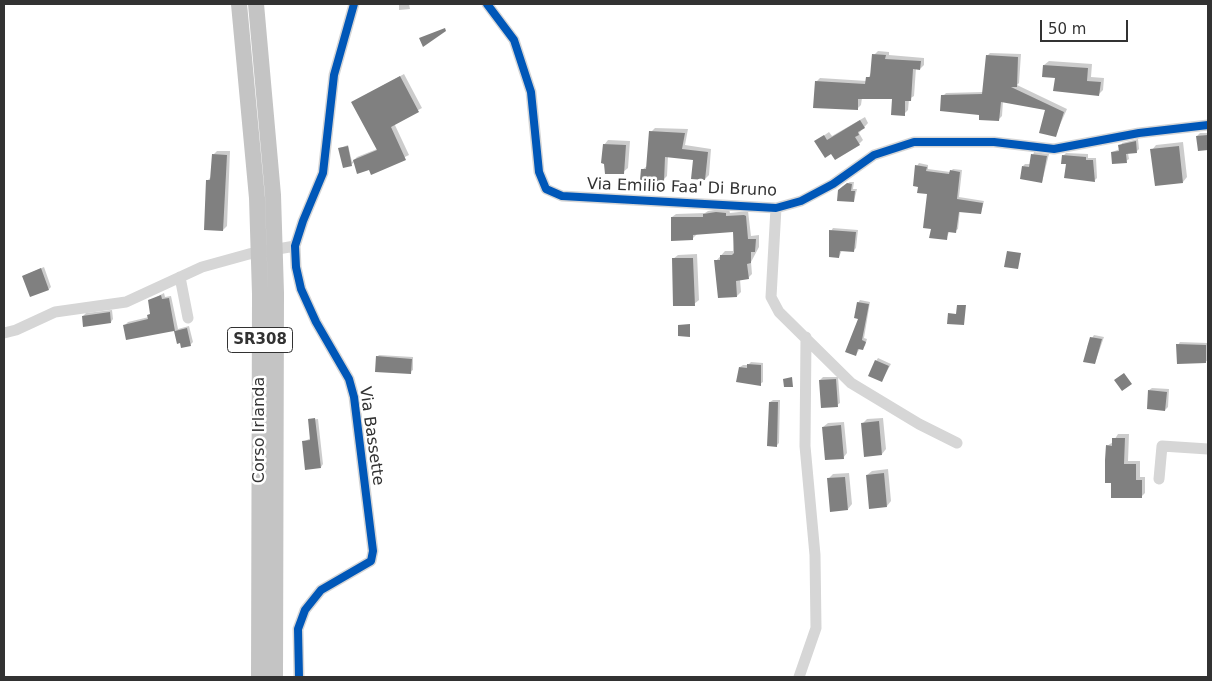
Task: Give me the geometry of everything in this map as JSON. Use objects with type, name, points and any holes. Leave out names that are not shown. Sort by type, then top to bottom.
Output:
[{"type":"highway","name":"Corso Irlanda","points":[[239,4],[257,198],[260,294],[259,677]]},
{"type":"highway","name":"Corso Irlanda","points":[[256,4],[273,196],[276,284],[275,677]]},
{"type":"street","name":"Via Bassette","points":[[299,677],[298,629],[306,610],[321,590],[371,562],[373,551],[354,397],[349,379],[316,322],[302,289],[296,267],[295,246],[323,173],[334,75],[354,4]]},
{"type":"street","name":"Via Emilio Faa' Di Bruno","points":[[487,4],[514,40],[531,92],[539,172],[546,189],[562,196],[776,208],[801,201],[833,184],[874,155],[914,142],[994,142],[1054,148],[1139,133],[1208,125],[1208,113]]},
{"type":"street","name":"Via Emilio Faa' Di Bruno","points":[[776,208],[771,297],[779,312],[851,383],[919,424],[958,444]]},
{"type":"street","points":[[4,333],[16,330],[55,312],[126,302],[202,267],[249,254],[295,246]]},
{"type":"street","points":[[180,277],[188,318]]},
{"type":"street","points":[[799,677],[816,628],[815,555],[804,446],[806,337]]},
{"type":"street","points":[[1160,479],[1162,446],[1208,449]]},
{"type":"building","points":[[445,28],[446,31],[423,47],[419,38]]},
{"type":"building","points":[[872,54],[886,55],[885,59],[921,61],[920,70],[913,69],[911,101],[905,101],[905,116],[891,115],[892,99],[858,99],[858,110],[813,108],[815,81],[865,84],[866,77],[870,77]]},
{"type":"building","points":[[986,55],[1018,57],[1017,87],[1011,87],[1064,112],[1056,137],[1039,133],[1045,110],[1001,102],[999,121],[979,120],[979,115],[940,111],[941,95],[982,94]]},
{"type":"building","points":[[1043,65],[1088,68],[1087,81],[1101,82],[1099,96],[1053,91],[1055,78],[1042,77]]},
{"type":"building","points":[[400,76],[419,112],[391,127],[406,160],[371,175],[369,170],[357,174],[353,160],[377,150],[351,102]]},
{"type":"building","points":[[860,120],[865,128],[858,132],[859,135],[855,137],[860,145],[835,160],[831,154],[825,158],[814,141],[824,135],[827,140]]},
{"type":"building","points":[[649,131],[685,133],[682,149],[708,152],[705,180],[691,179],[693,160],[665,157],[664,182],[640,180],[641,169],[646,169]]},
{"type":"building","points":[[1208,135],[1208,150],[1198,151],[1196,136]]},
{"type":"building","points":[[1136,141],[1137,153],[1126,154],[1127,163],[1112,164],[1111,152],[1119,151],[1118,145]]},
{"type":"building","points":[[603,144],[626,145],[624,174],[605,174],[604,164],[601,163]]},
{"type":"building","points":[[348,146],[352,166],[343,168],[338,148]]},
{"type":"building","points":[[1179,146],[1183,183],[1155,186],[1150,149]]},
{"type":"building","points":[[212,154],[227,155],[223,231],[204,230],[206,180],[210,180]]},
{"type":"building","points":[[1031,154],[1047,156],[1042,183],[1020,179],[1022,166],[1029,167]]},
{"type":"building","points":[[1062,155],[1086,157],[1086,160],[1093,160],[1095,182],[1064,178],[1066,164],[1061,164]]},
{"type":"building","points":[[915,165],[927,167],[926,171],[949,174],[950,170],[960,172],[957,199],[983,203],[981,214],[959,212],[956,233],[948,232],[947,240],[929,238],[931,229],[923,228],[927,194],[917,193],[918,187],[913,186]]},
{"type":"building","points":[[847,183],[852,184],[851,191],[855,191],[854,202],[837,201],[838,190]]},
{"type":"building","points":[[726,213],[726,216],[746,216],[748,239],[756,239],[755,252],[751,252],[751,263],[747,264],[749,279],[736,281],[737,297],[718,298],[714,260],[720,260],[720,255],[732,255],[734,253],[733,232],[693,235],[693,240],[671,241],[671,217],[703,217],[703,214]]},
{"type":"building","points":[[829,230],[856,232],[854,252],[840,251],[839,258],[829,257]]},
{"type":"building","points":[[1007,251],[1021,253],[1018,269],[1004,267]]},
{"type":"building","points":[[672,258],[693,258],[695,306],[673,306]]},
{"type":"building","points":[[41,268],[49,290],[30,297],[22,276]]},
{"type":"building","points":[[161,295],[162,299],[169,298],[175,331],[187,328],[191,346],[181,348],[180,343],[177,344],[174,331],[126,340],[123,325],[148,319],[147,315],[150,314],[148,300]]},
{"type":"building","points":[[857,302],[869,304],[862,340],[866,342],[863,350],[858,349],[856,356],[845,352],[858,319],[854,318]]},
{"type":"building","points":[[957,305],[966,305],[964,325],[947,324],[948,313],[956,314]]},
{"type":"building","points":[[110,312],[111,323],[83,327],[82,316]]},
{"type":"building","points":[[690,324],[690,337],[678,336],[678,325]]},
{"type":"building","points":[[1090,337],[1102,339],[1095,364],[1083,362]]},
{"type":"building","points":[[1176,344],[1206,345],[1206,363],[1177,364]]},
{"type":"building","points":[[376,356],[412,359],[411,374],[375,372]]},
{"type":"building","points":[[875,360],[889,366],[882,382],[868,376]]},
{"type":"building","points":[[747,364],[761,365],[761,386],[736,382],[739,367],[747,368]]},
{"type":"building","points":[[1124,373],[1132,384],[1122,391],[1114,380]]},
{"type":"building","points":[[792,377],[793,387],[784,387],[783,379]]},
{"type":"building","points":[[836,379],[838,407],[821,408],[819,380]]},
{"type":"building","points":[[1148,390],[1167,392],[1165,411],[1147,409]]},
{"type":"building","points":[[769,402],[778,402],[777,447],[767,446]]},
{"type":"building","points":[[315,418],[321,468],[305,470],[302,441],[310,440],[308,419]]},
{"type":"building","points":[[879,421],[882,455],[864,457],[861,423]]},
{"type":"building","points":[[841,425],[844,459],[825,460],[822,427]]},
{"type":"building","points":[[1112,438],[1125,438],[1124,464],[1136,464],[1136,480],[1142,480],[1142,498],[1111,498],[1111,483],[1105,483],[1105,460],[1106,445],[1112,446]]},
{"type":"building","points":[[884,473],[887,507],[869,509],[866,475]]},
{"type":"building","points":[[845,477],[848,510],[830,512],[827,478]]},
{"type":"cycle path","points":[[299,677],[298,629],[305,610],[321,590],[371,561],[373,551],[354,397],[349,379],[316,322],[301,289],[296,267],[295,246],[323,173],[334,75],[354,4]]},
{"type":"cycle path","points":[[487,4],[514,40],[531,92],[539,172],[546,189],[562,196],[776,208],[801,201],[833,184],[874,155],[914,142],[994,142],[1054,149],[1139,133],[1208,125]]}]
